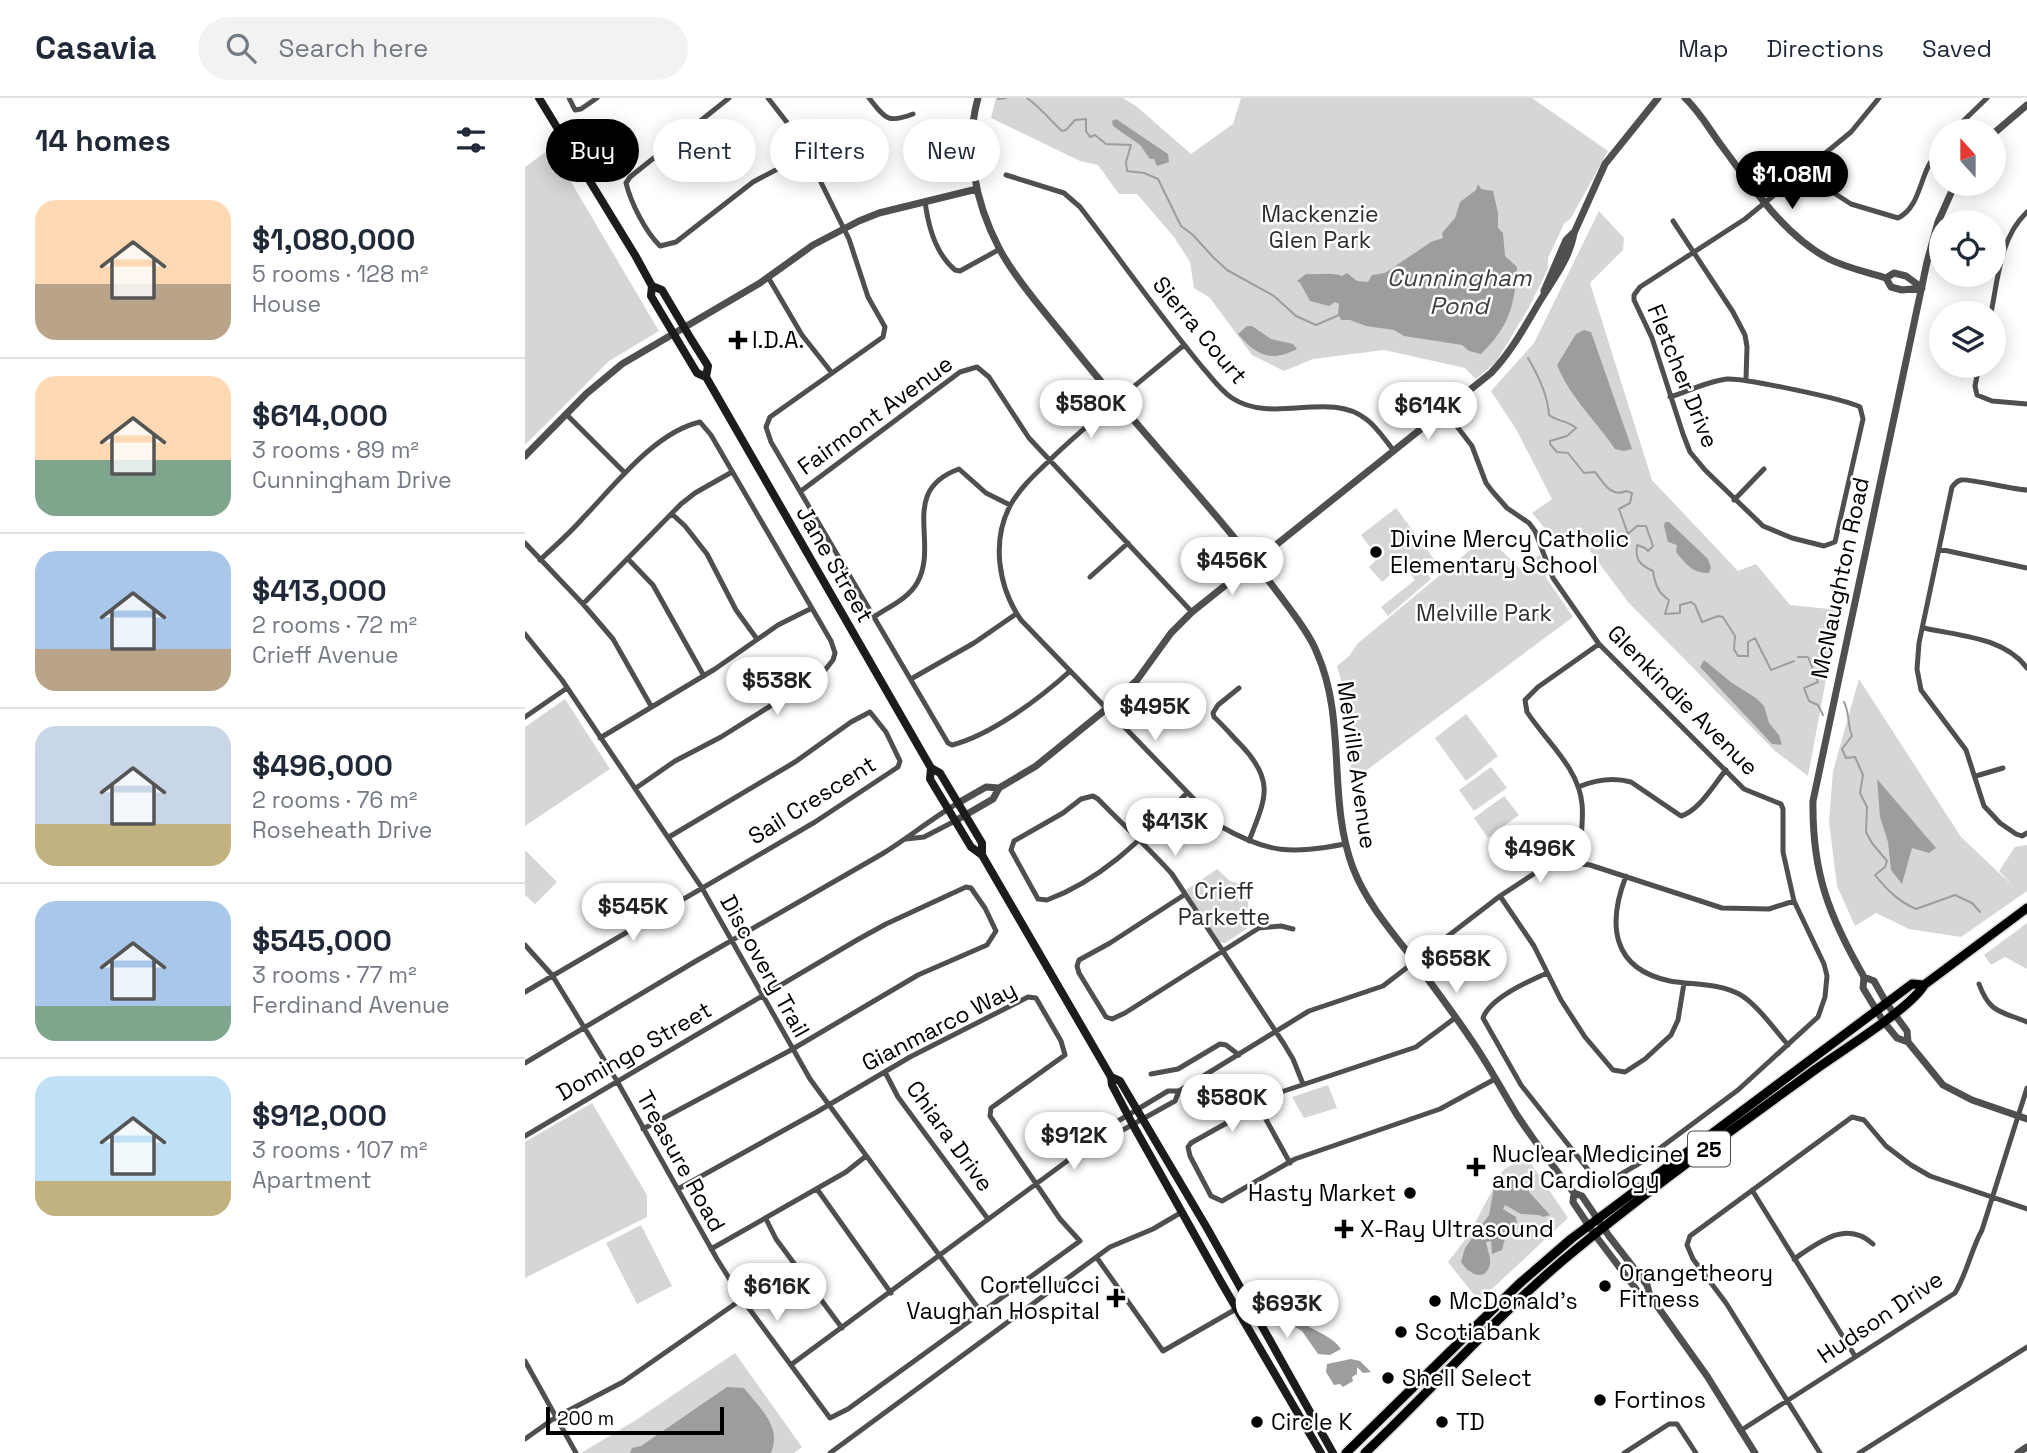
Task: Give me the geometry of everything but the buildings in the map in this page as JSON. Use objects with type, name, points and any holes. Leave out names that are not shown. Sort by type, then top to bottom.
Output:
[{"type":"main road","name":"Jane Street","points":[[539,98],[652,286],[651,296],[674,335],[697,373],[706,377],[932,768],[940,773],[982,843],[982,855]]},
{"type":"main road","name":"Jane Street","points":[[652,286],[662,290],[708,366],[706,377]]},
{"type":"main road","name":"Jane Street","points":[[932,768],[930,779],[971,847],[982,855],[1111,1077],[1112,1085],[1133,1125],[1240,1306],[1321,1453]]},
{"type":"main road","name":"25","points":[[1365,1453],[1525,1295],[1595,1235],[1883,1021],[1919,993],[1924,985],[2027,908]]},
{"type":"main road","name":"25","points":[[1346,1453],[1518,1284],[1588,1225],[1912,984],[1924,985]]},
{"type":"main road","name":"Jane Street","points":[[1111,1077],[1120,1081],[1217,1246],[1333,1453]]},
{"type":"street","points":[[569,98],[575,110],[597,98]]},
{"type":"street","points":[[729,98],[630,177],[627,183],[633,202],[660,246],[676,242],[741,191],[770,174]]},
{"type":"street","points":[[768,98],[784,119]]},
{"type":"street","points":[[869,98],[887,119],[893,120],[913,114]]},
{"type":"street","name":"Melville Avenue","points":[[978,98],[972,119],[974,170],[982,208],[1000,250],[1115,401],[1174,464],[1254,561],[1304,628],[1318,653],[1326,679],[1345,844],[1368,898],[1455,1018],[1538,1146],[1574,1193],[1582,1196],[1647,1285],[1650,1296],[1707,1376],[1755,1453]]},
{"type":"street","points":[[906,839],[924,837],[955,821],[993,799],[999,788],[1036,766],[1137,680],[1171,633],[1192,612],[1473,389],[1507,356],[1541,299],[1549,275],[1566,240],[1574,233],[1605,164],[1658,98]]},
{"type":"street","points":[[1685,98],[1698,110],[1765,202],[1787,227],[1812,248],[1829,259],[1886,278],[1891,287],[1902,290],[1922,288]]},
{"type":"street","name":"Fletcher Drive","points":[[1746,379],[1843,401],[1862,410],[1863,419],[1835,542],[1824,546],[1771,531],[1734,500],[1690,452],[1652,338],[1634,295],[1640,288],[1729,232],[1851,132],[1879,98]]},
{"type":"street","points":[[1965,119],[1987,98]]},
{"type":"street","points":[[2006,123],[2027,105]]},
{"type":"street","points":[[1811,165],[1834,193],[1851,204],[1898,218],[1907,213],[1929,165]]},
{"type":"street","name":"Sierra Court","points":[[1006,175],[1064,193],[1080,207],[1184,345],[1224,392],[1235,400],[1268,410],[1319,407],[1347,409],[1365,418],[1394,451]]},
{"type":"street","points":[[821,182],[844,228],[868,297],[881,318],[885,331],[883,337],[770,417],[766,427],[771,442],[940,731],[952,745],[978,734],[1042,697],[1069,672]]},
{"type":"street","points":[[525,456],[595,386],[622,364],[768,278],[813,245],[844,228],[879,214],[977,189]]},
{"type":"street","name":"McNaughton Road","points":[[1883,1021],[1863,988],[1864,977],[1834,919],[1822,885],[1815,855],[1813,801],[1922,288],[1938,222],[1950,196]]},
{"type":"street","points":[[925,201],[932,234],[944,257],[955,270],[960,271],[1000,250]]},
{"type":"street","points":[[1993,301],[2002,256],[2013,229],[2027,212]]},
{"type":"street","points":[[1670,397],[1716,381],[1746,379],[1747,346],[1745,335],[1733,312],[1673,220]]},
{"type":"street","points":[[1886,278],[1894,273],[1906,276],[1922,288]]},
{"type":"street","points":[[768,278],[802,335],[832,373]]},
{"type":"street","points":[[1184,345],[1115,401],[1026,482],[1010,505],[1004,523],[999,555],[1006,590],[1016,614],[1105,710],[1220,826],[1249,841],[1291,852],[1345,844]]},
{"type":"street","name":"Fairmont Avenue","points":[[801,491],[960,372],[970,368],[983,370],[1030,438],[1192,612]]},
{"type":"street","points":[[1977,378],[1977,395],[1999,402],[2027,404]]},
{"type":"street","name":"Glenkindie Avenue","points":[[1445,411],[1472,446],[1492,491],[1507,508],[1529,523],[1535,531],[1553,578],[1599,644],[1744,789],[1781,804],[1783,852],[1794,901],[1824,964],[1826,986],[1818,1017],[1751,1079],[1640,1163],[1607,1184],[1600,1184],[1521,1086],[1483,1018],[1488,1009],[1511,991],[1547,973]]},
{"type":"street","points":[[566,414],[625,473]]},
{"type":"street","points":[[540,560],[625,473],[663,440],[700,422],[834,647],[832,660],[825,670],[790,695],[722,737],[675,761],[636,788]]},
{"type":"street","points":[[874,617],[909,593],[917,584],[925,560],[922,510],[929,493],[943,477],[959,469],[986,493],[1010,505]]},
{"type":"street","points":[[1734,500],[1764,469]]},
{"type":"street","points":[[583,604],[695,493],[732,472]]},
{"type":"street","points":[[2027,490],[2002,488],[1967,480],[1958,481],[1952,487],[1917,657],[1920,685],[1924,695],[1966,750],[1983,801],[1990,813],[2016,835],[2027,833]]},
{"type":"street","points":[[672,514],[708,555],[736,610],[757,639]]},
{"type":"street","points":[[1090,577],[1128,543]]},
{"type":"street","points":[[525,544],[613,639],[651,706]]},
{"type":"street","points":[[1938,549],[2027,568]]},
{"type":"street","points":[[628,559],[653,585],[704,676]]},
{"type":"street","points":[[600,738],[704,676],[791,617],[811,608]]},
{"type":"street","points":[[911,679],[974,643],[1016,614]]},
{"type":"street","points":[[1924,628],[2001,646],[2017,655],[2027,667]]},
{"type":"street","name":"Discovery Trail","points":[[526,637],[536,644],[567,688],[702,888],[791,1050],[981,1312]]},
{"type":"street","points":[[1579,863],[1583,807],[1578,787],[1571,772],[1527,712],[1525,700],[1538,687],[1599,644]]},
{"type":"street","points":[[525,717],[567,688]]},
{"type":"street","points":[[1239,688],[1218,705],[1213,713],[1250,754],[1263,776],[1263,805],[1249,841]]},
{"type":"street","name":"Sail Crescent","points":[[669,837],[795,762],[864,714],[870,712],[886,732],[900,761],[898,767],[815,822],[702,888]]},
{"type":"street","points":[[1976,776],[2003,768]]},
{"type":"street","points":[[1578,787],[1595,781],[1631,782],[1681,816],[1686,816],[1726,770]]},
{"type":"street","points":[[525,1063],[906,839],[922,825],[958,803],[986,787],[999,788]]},
{"type":"street","points":[[1186,794],[1139,842],[1104,870],[1047,900],[1038,899],[1011,850],[1014,841],[1063,813],[1081,799],[1090,796],[1098,799],[1139,842],[1172,874],[1293,1059],[1303,1084]]},
{"type":"street","points":[[792,1364],[1096,1139],[1098,1133],[1168,1090],[1178,1091],[1287,1023],[1320,1006],[1383,986],[1500,896],[1544,869],[1565,862],[1579,863],[1722,908],[1769,909],[1794,901]]},
{"type":"street","points":[[1626,876],[1617,903],[1617,937],[1622,949],[1641,971],[1668,980],[1716,986],[1743,996],[1788,1045]]},
{"type":"street","name":"Domingo Street","points":[[525,1136],[886,924],[966,887],[971,888],[996,931],[987,945],[918,975],[791,1050]]},
{"type":"street","points":[[525,992],[702,888]]},
{"type":"street","points":[[1184,895],[1079,960],[1079,973],[1106,1017],[1112,1018],[1125,1013],[1259,928],[1281,926],[1293,929]]},
{"type":"street","points":[[1500,896],[1530,938],[1561,1000],[1585,1037],[1609,1067],[1621,1073],[1645,1059],[1671,1035],[1678,1020],[1684,983]]},
{"type":"street","name":"Treasure Road","points":[[525,944],[552,975],[617,1081],[742,1299],[830,1418],[840,1414],[981,1312]]},
{"type":"street","name":"McNaughton Road","points":[[1864,977],[1874,981],[1907,1031],[1908,1042]]},
{"type":"street","points":[[1979,984],[1986,1000],[1997,1012],[2027,1022]]},
{"type":"street","name":"Gianmarco Way","points":[[678,1189],[910,1057],[1028,998],[1036,998],[1062,1041],[1065,1055],[991,1108],[990,1116],[1036,1184]]},
{"type":"street","points":[[1455,1018],[1416,1047],[1284,1091],[1200,1137],[1188,1147],[1189,1156],[1211,1196],[1222,1201],[1290,1163],[1440,1110],[1495,1079]]},
{"type":"street","points":[[1883,1021],[1897,1038],[1908,1042],[1943,1085],[1972,1100],[2027,1119]]},
{"type":"street","points":[[1151,1074],[1178,1069],[1220,1044],[1226,1045],[1238,1055]]},
{"type":"street","points":[[643,1129],[791,1050]]},
{"type":"street","name":"Chiara Drive","points":[[885,1072],[898,1097],[988,1219]]},
{"type":"street","name":"Hudson Drive","points":[[1740,1431],[1955,1293],[1964,1276],[1992,1198],[2027,1088]]},
{"type":"street","points":[[1096,1139],[1103,1141],[1143,1120],[1174,1101],[1178,1091]]},
{"type":"street","points":[[1258,1105],[1290,1163]]},
{"type":"street","points":[[1820,1453],[1726,1303],[1693,1259],[1687,1245],[1688,1239],[1848,1119],[1855,1117],[1864,1120],[1886,1146],[1911,1166],[1944,1182],[2027,1209]]},
{"type":"street","points":[[711,1249],[846,1172],[866,1156]]},
{"type":"street","points":[[981,1312],[1080,1241],[1060,1219],[1036,1184]]},
{"type":"street","points":[[817,1189],[891,1293]]},
{"type":"street","points":[[1752,1190],[1855,1356]]},
{"type":"street","name":"Melville Avenue","points":[[1574,1193],[1573,1202],[1595,1235],[1639,1293],[1650,1296]]},
{"type":"street","points":[[830,1453],[1116,1244],[1153,1229],[1182,1212]]},
{"type":"street","points":[[766,1219],[776,1239],[842,1328]]},
{"type":"street","points":[[1794,1258],[1836,1234],[1850,1232],[1867,1238],[1873,1244]]},
{"type":"street","points":[[1097,1258],[1163,1351],[1240,1306]]},
{"type":"street","points":[[525,1439],[556,1417],[611,1390],[742,1299]]},
{"type":"street","points":[[1860,1453],[2027,1347]]},
{"type":"street","points":[[525,1361],[576,1453]]},
{"type":"street","points":[[1623,1453],[1668,1424],[1677,1423],[1696,1453]]},
{"type":"street","points":[[2018,1453],[2027,1447]]},
{"type":"green space","name":"Mackenzie Glen Park","points":[[996,98],[1123,98],[1191,154],[1233,124],[1241,98],[1532,98],[1608,151],[1571,218],[1564,224],[1548,258],[1548,269],[1528,309],[1496,362],[1476,379],[1465,368],[1384,350],[1313,359],[1284,371],[1252,355],[1210,298],[1194,288],[1190,262],[1174,237],[1137,194],[1119,194],[1098,165],[1080,161],[1000,122],[1000,119],[991,118]]},
{"type":"green space","points":[[546,152],[546,182],[571,182],[659,331],[609,361],[525,445],[525,167]]},
{"type":"green space","points":[[1599,211],[1624,238],[1623,250],[1590,283],[1652,480],[1738,571],[1756,564],[1790,605],[1839,610],[1808,776],[1775,751],[1628,602],[1576,532],[1554,550],[1543,526],[1532,513],[1552,499],[1516,429],[1491,391],[1534,343]]},
{"type":"green space","points":[[1396,508],[1437,563],[1426,572],[1431,579],[1388,616],[1381,607],[1415,580],[1407,570],[1400,575],[1395,571],[1382,582],[1369,567],[1378,558],[1361,535]]},
{"type":"green space","name":"Melville Park","points":[[1481,541],[1494,543],[1521,570],[1540,554],[1547,579],[1573,617],[1352,781],[1345,695],[1337,666],[1350,655],[1357,644]]},
{"type":"green space","points":[[1859,679],[1961,837],[2014,887],[1999,871],[2015,847],[2027,845],[2027,891],[1961,937],[1909,929],[1876,913],[1855,926],[1837,886],[1829,822],[1833,771]]},
{"type":"green space","points":[[565,699],[610,769],[525,826],[525,727]]},
{"type":"green space","points":[[1466,714],[1498,756],[1466,781],[1435,738]]},
{"type":"green space","points":[[1491,767],[1507,788],[1474,811],[1459,790]]},
{"type":"green space","points":[[1504,796],[1519,815],[1488,838],[1474,818]]},
{"type":"green space","points":[[525,850],[557,882],[535,904],[525,895]]},
{"type":"green space","name":"Crieff Parkette","points":[[1217,869],[1230,881],[1248,886],[1248,928],[1225,943],[1219,942],[1186,890]]},
{"type":"green space","points":[[2027,923],[2027,969],[2005,957],[1991,965],[1984,955]]},
{"type":"green space","points":[[1328,1085],[1337,1108],[1304,1118],[1292,1097]]},
{"type":"green space","points":[[592,1103],[647,1195],[647,1217],[525,1278],[525,1142]]},
{"type":"green space","points":[[1526,1156],[1568,1218],[1479,1301],[1448,1262],[1468,1236],[1503,1170]]},
{"type":"green space","points":[[641,1225],[672,1286],[637,1304],[606,1243]]},
{"type":"green space","points":[[735,1353],[802,1447],[794,1453],[581,1453],[636,1420]]},
{"type":"water","points":[[1116,119],[1168,154],[1169,162],[1157,166],[1140,145],[1113,126],[1112,121]]},
{"type":"water","name":"Cunningham Pond","points":[[1478,184],[1481,189],[1493,191],[1498,228],[1503,233],[1505,256],[1517,267],[1509,315],[1491,344],[1481,354],[1469,351],[1462,345],[1404,336],[1394,330],[1341,320],[1338,313],[1339,304],[1335,302],[1329,306],[1310,301],[1297,281],[1306,274],[1342,276],[1347,273],[1357,281],[1368,282],[1372,275],[1385,273],[1431,242],[1443,238],[1442,233],[1455,218],[1460,202],[1476,190]]},
{"type":"water","points":[[1247,326],[1252,326],[1271,339],[1293,344],[1297,349],[1279,356],[1257,352],[1238,334]]},
{"type":"water","points":[[1584,330],[1591,332],[1632,449],[1615,449],[1576,398],[1557,365],[1576,334]]},
{"type":"water","points":[[1665,522],[1669,522],[1708,559],[1711,568],[1709,573],[1694,570],[1676,552],[1677,545],[1668,542]]},
{"type":"water","points":[[1704,660],[1764,706],[1769,723],[1779,735],[1782,745],[1772,744],[1700,667]]},
{"type":"water","points":[[1877,779],[1936,848],[1929,853],[1912,848],[1902,884],[1891,870],[1888,842],[1880,817]]},
{"type":"water","points":[[1513,1175],[1520,1177],[1550,1215],[1543,1217],[1521,1214],[1505,1205],[1503,1209],[1516,1217],[1517,1224],[1507,1231],[1502,1250],[1492,1254],[1491,1241],[1486,1242],[1490,1264],[1484,1274],[1476,1275],[1461,1262],[1465,1248],[1489,1215],[1494,1187]]},
{"type":"water","points":[[1303,1323],[1328,1337],[1341,1349],[1330,1355],[1318,1354],[1302,1331],[1292,1325]]},
{"type":"water","points":[[1351,1359],[1360,1361],[1371,1372],[1363,1373],[1357,1367],[1353,1381],[1343,1387],[1340,1384],[1334,1385],[1326,1372],[1327,1364]]},
{"type":"water","points":[[727,1387],[744,1388],[768,1418],[774,1434],[771,1453],[630,1453],[632,1448],[641,1446]]},
{"type":"waterway","points":[[998,99],[1006,98]]},
{"type":"waterway","points":[[1027,98],[1062,131],[1075,120],[1086,119],[1086,131],[1090,137],[1095,135],[1106,144],[1131,145],[1126,162],[1127,171],[1144,173],[1158,179],[1181,226],[1227,270],[1274,296],[1296,316],[1316,325],[1339,315]]},
{"type":"waterway","points":[[1528,358],[1542,386],[1549,415],[1576,428],[1567,436],[1550,441],[1550,444],[1557,452],[1568,453],[1584,473],[1595,472],[1612,491],[1632,493],[1630,503],[1619,509],[1628,534],[1637,526],[1646,526],[1653,546],[1648,551],[1637,545],[1637,555],[1642,564],[1653,571],[1658,588],[1669,600],[1665,614],[1680,613],[1680,605],[1691,602],[1702,622],[1718,616],[1723,617],[1735,636],[1734,649],[1738,656],[1748,656],[1748,642],[1755,638],[1771,670],[1794,661]]},
{"type":"waterway","points":[[1798,657],[1808,657],[1818,682],[1804,688],[1809,701],[1818,705],[1823,715]]},
{"type":"waterway","points":[[1844,702],[1852,736],[1842,749],[1846,758],[1855,757],[1863,775],[1860,793],[1867,807],[1866,832],[1887,861],[1885,867],[1875,875],[1893,895],[1916,909],[1955,895],[1972,903],[1980,912]]},
{"type":"place","name":"I.D.A.","points":[[738,340]]},
{"type":"place","name":"Divine Mercy Catholic Elementary School","points":[[1376,552]]},
{"type":"place","name":"Nuclear Medicine and Cardiology","points":[[1476,1167]]},
{"type":"place","name":"Hasty Market","points":[[1410,1193]]},
{"type":"place","name":"X-Ray Ultrasound","points":[[1344,1229]]},
{"type":"place","name":"Orangetheory Fitness","points":[[1605,1286]]},
{"type":"place","name":"Cortellucci Vaughan Hospital","points":[[1116,1298]]},
{"type":"place","name":"McDonald's","points":[[1435,1301]]},
{"type":"place","name":"Scotiabank","points":[[1401,1332]]},
{"type":"place","name":"Shell Select","points":[[1388,1378]]},
{"type":"place","name":"Fortinos","points":[[1600,1400]]},
{"type":"place","name":"Circle K","points":[[1257,1422]]},
{"type":"place","name":"TD","points":[[1442,1422]]}]
